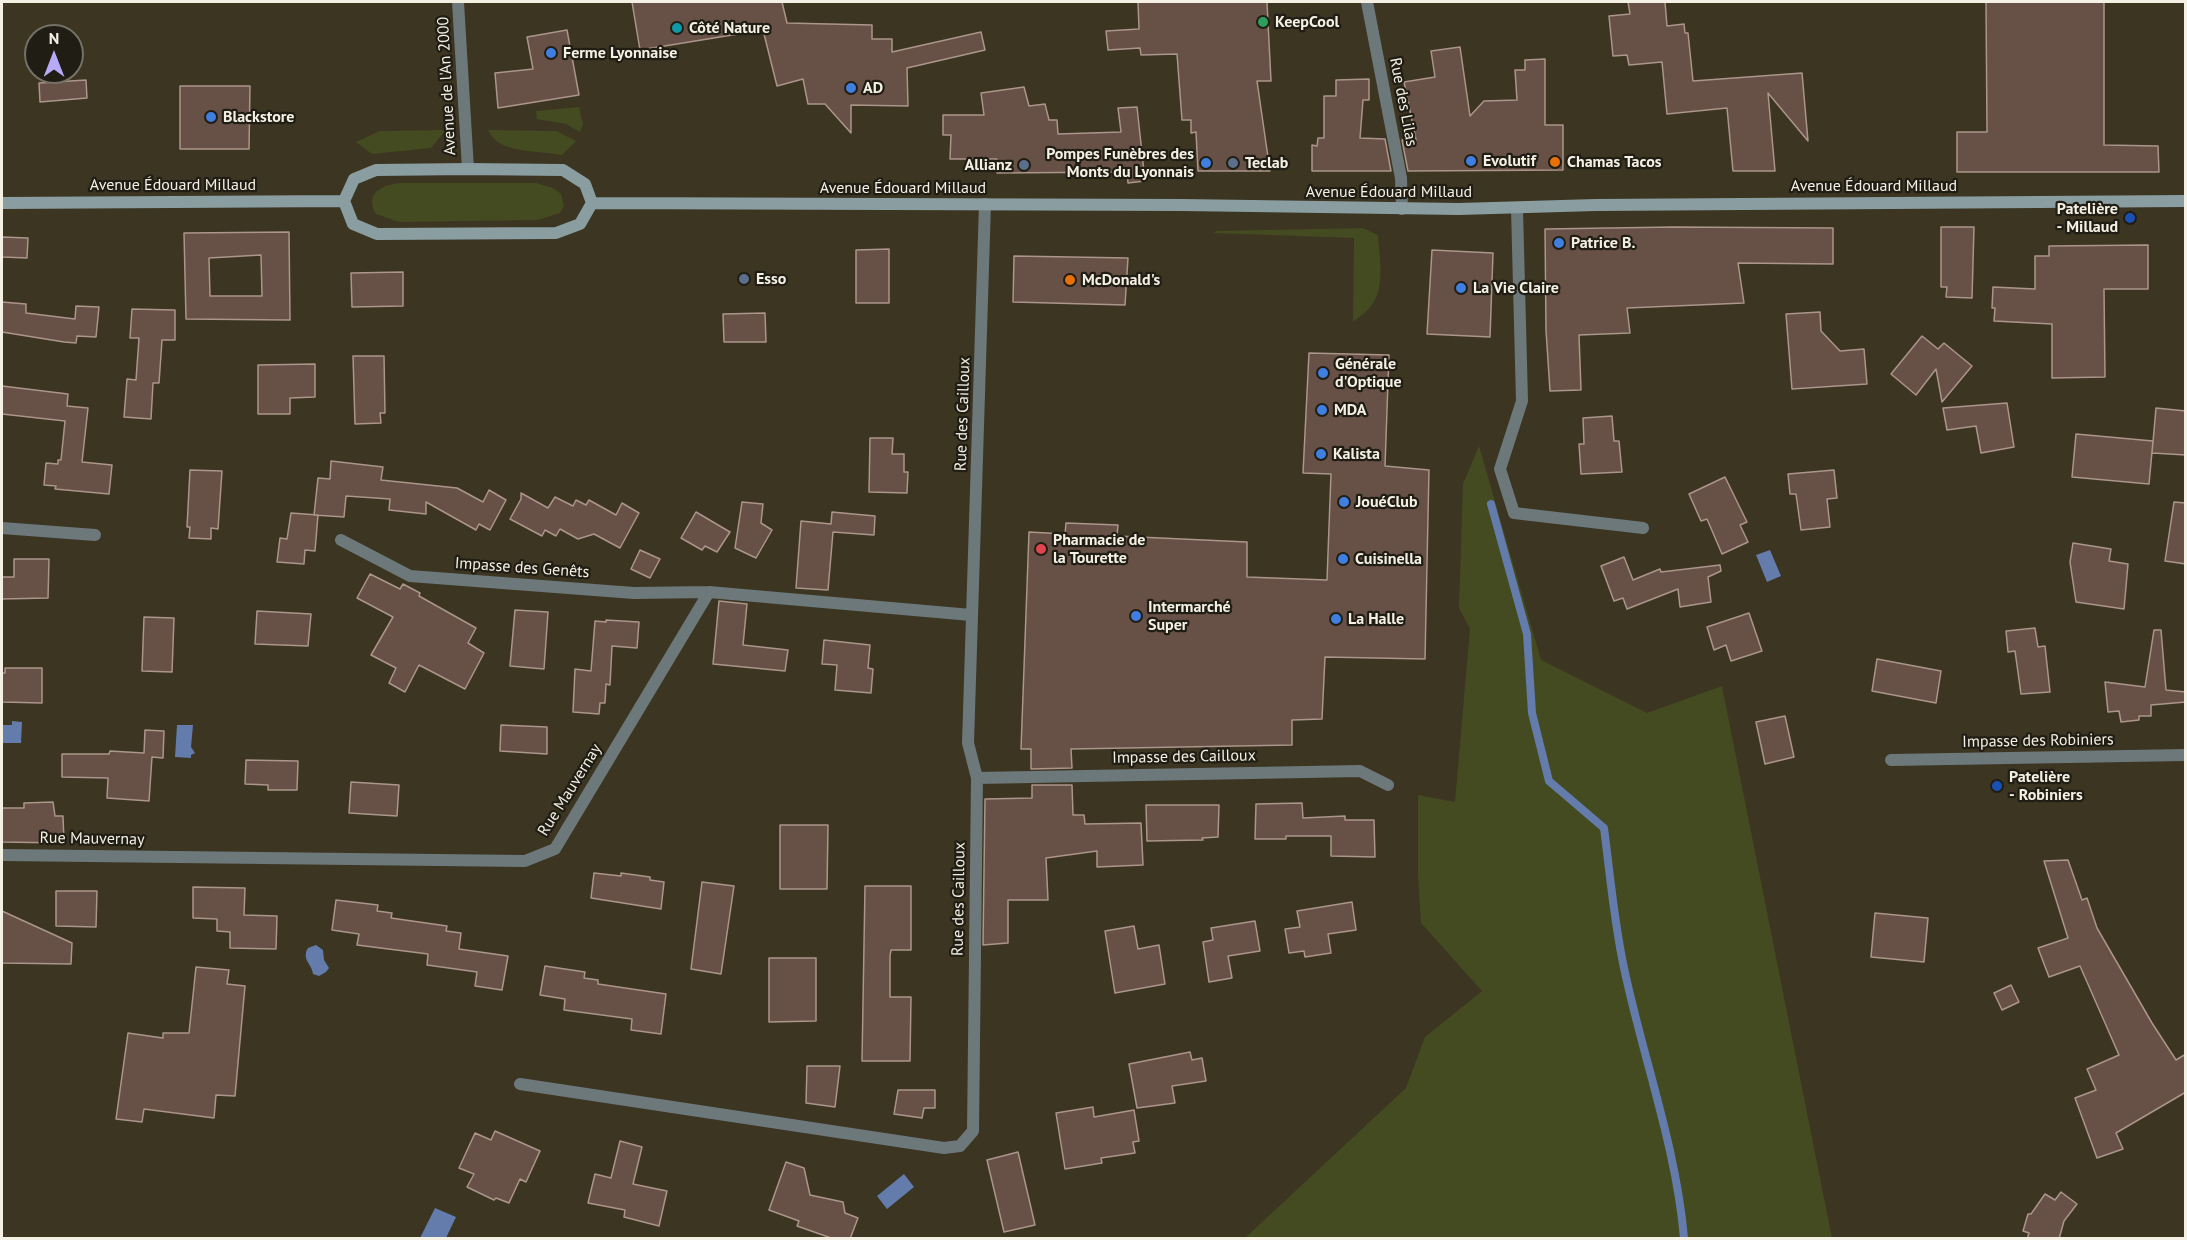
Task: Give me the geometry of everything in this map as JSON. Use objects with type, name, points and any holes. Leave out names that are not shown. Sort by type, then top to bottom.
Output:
[{"type":"main road","points":[[468,169],[563,170],[585,184],[592,203],[580,224],[556,233],[377,234],[354,224],[344,201],[354,179],[376,170],[468,169]]},
{"type":"main road","name":"Avenue Édouard Millaud","points":[[2,203],[344,201]]},
{"type":"main road","name":"Avenue Édouard Millaud","points":[[592,203],[1182,205],[1517,209],[1596,205],[2186,201]]},
{"type":"street","name":"Avenue de l'An 2000","points":[[458,2],[468,169]]},
{"type":"street","name":"Rue des Lilas","points":[[1368,2],[1401,178],[1402,209]]},
{"type":"street","name":"Rue des Cailloux","points":[[520,1084],[932,1146],[960,1146],[973,1131],[977,778],[968,743],[985,204]]},
{"type":"street","points":[[1517,209],[1522,401],[1500,469],[1514,513],[1643,528]]},
{"type":"street","points":[[2,528],[95,535]]},
{"type":"street","name":"Impasse des Genêts","points":[[341,540],[410,576],[634,593],[709,592]]},
{"type":"street","points":[[709,592],[971,615]]},
{"type":"street","name":"Rue Mauvernay","points":[[2,855],[525,861],[555,849],[709,592]]},
{"type":"street","name":"Impasse des Robiniers","points":[[1891,760],[2186,755]]},
{"type":"street","name":"Impasse des Cailloux","points":[[977,778],[1360,771],[1388,785]]},
{"type":"green space","points":[[579,107],[583,124],[580,132],[566,124],[537,119],[536,111]]},
{"type":"green space","points":[[446,130],[431,148],[372,154],[356,142],[380,131]]},
{"type":"green space","points":[[488,130],[556,131],[576,141],[562,155],[520,150],[501,144]]},
{"type":"green space","points":[[400,183],[536,183],[553,188],[561,194],[564,206],[560,213],[538,220],[399,222],[376,214],[372,201],[377,191]]},
{"type":"green space","points":[[1363,228],[1378,235],[1380,281],[1376,299],[1353,322],[1354,238],[1214,233],[1216,231]]},
{"type":"green space","points":[[1479,446],[1541,660],[1647,713],[1722,686],[1832,1238],[1245,1238],[1406,1088],[1425,1037],[1482,991],[1421,923],[1418,876],[1418,795],[1455,802],[1470,629],[1459,608],[1463,484]]},
{"type":"water","points":[[1770,550],[1781,576],[1767,582],[1756,555]]},
{"type":"water","points":[[12,721],[22,722],[21,743],[2,743],[2,725],[12,725]]},
{"type":"water","points":[[177,725],[193,725],[191,747],[195,753],[191,755],[191,758],[175,757]]},
{"type":"water","points":[[316,945],[323,950],[324,960],[329,968],[319,976],[313,974],[306,958],[308,948]]},
{"type":"water","points":[[904,1174],[914,1187],[887,1209],[877,1196]]},
{"type":"water","points":[[435,1208],[456,1217],[446,1238],[420,1238]]},
{"type":"building","points":[[632,2],[782,2],[787,23],[872,25],[872,39],[892,39],[892,52],[981,32],[985,50],[907,68],[908,106],[851,105],[851,133],[825,104],[808,104],[803,79],[777,86],[763,30],[640,50]]},
{"type":"building","points":[[1138,2],[1267,2],[1271,81],[1257,81],[1270,171],[1198,171],[1196,132],[1191,133],[1191,120],[1182,120],[1177,54],[1141,55],[1140,48],[1108,50],[1106,31],[1139,29]]},
{"type":"building","points":[[1628,2],[1665,2],[1667,26],[1684,24],[1685,33],[1688,33],[1693,81],[1802,73],[1808,141],[1768,93],[1775,171],[1733,171],[1727,108],[1667,114],[1662,62],[1629,65],[1627,55],[1613,56],[1609,16],[1630,14]]},
{"type":"building","points":[[1986,2],[2104,2],[2104,145],[2158,146],[2159,172],[1957,172],[1957,132],[1987,132]]},
{"type":"building","name":"Ferme Lyonnaise","points":[[567,30],[579,95],[498,108],[495,73],[533,69],[527,37]]},
{"type":"building","points":[[1460,47],[1470,116],[1484,101],[1517,100],[1515,70],[1525,70],[1525,60],[1545,59],[1545,125],[1563,125],[1563,170],[1408,171],[1402,140],[1416,140],[1404,82],[1435,77],[1431,51]]},
{"type":"building","points":[[1369,79],[1369,100],[1363,100],[1360,138],[1385,139],[1391,171],[1312,171],[1312,145],[1317,146],[1318,138],[1324,138],[1324,96],[1336,96],[1336,80]]},
{"type":"building","points":[[86,80],[87,98],[40,102],[39,84],[84,84]]},
{"type":"building","points":[[180,86],[250,86],[249,149],[180,149]]},
{"type":"building","points":[[1024,87],[1029,106],[1045,104],[1049,120],[1057,120],[1058,134],[1121,132],[1118,108],[1137,107],[1145,181],[1128,183],[1127,172],[997,173],[997,159],[950,159],[951,135],[943,135],[943,115],[984,115],[981,93]]},
{"type":"building","points":[[1941,227],[1974,227],[1972,298],[1946,297],[1947,287],[1941,287]]},
{"type":"building","points":[[1833,228],[1833,264],[1738,263],[1744,303],[1627,308],[1630,333],[1579,335],[1581,390],[1550,391],[1546,330],[1545,229]]},
{"type":"building","points":[[289,232],[290,320],[186,319],[184,233]],"holes":[[[261,255],[262,296],[210,296],[209,258]]]},
{"type":"building","points":[[2,237],[28,238],[27,258],[2,257]]},
{"type":"building","points":[[2148,245],[2148,289],[2104,289],[2105,377],[2052,378],[2052,324],[1994,321],[1993,287],[2035,289],[2035,256],[2049,256],[2049,246]]},
{"type":"building","points":[[889,249],[889,303],[856,303],[856,250]]},
{"type":"building","name":"La Vie Claire","points":[[1432,250],[1493,253],[1490,337],[1427,334]]},
{"type":"building","name":"McDonald's","points":[[1014,256],[1128,258],[1125,305],[1013,302]]},
{"type":"building","points":[[403,272],[403,306],[352,307],[351,273]]},
{"type":"building","points":[[2,302],[26,304],[26,313],[75,319],[76,306],[99,307],[96,337],[77,336],[76,343],[2,332]]},
{"type":"building","points":[[132,309],[175,310],[175,340],[162,340],[159,383],[153,383],[151,419],[124,417],[127,379],[136,380],[139,338],[130,338]]},
{"type":"building","points":[[1820,312],[1821,331],[1840,351],[1864,349],[1867,384],[1792,389],[1786,314]]},
{"type":"building","points":[[765,313],[766,342],[724,342],[723,314]]},
{"type":"building","points":[[1922,336],[1938,349],[1944,343],[1972,366],[1942,402],[1936,369],[1916,395],[1891,374]]},
{"type":"building","points":[[1309,353],[1389,355],[1385,466],[1429,470],[1425,659],[1325,657],[1322,719],[1292,720],[1292,745],[1071,749],[1072,768],[1031,769],[1031,749],[1021,749],[1029,532],[1065,534],[1066,523],[1118,525],[1117,536],[1247,542],[1247,577],[1327,580],[1331,474],[1303,473]]},
{"type":"building","points":[[353,356],[384,356],[385,413],[380,413],[381,423],[355,424]]},
{"type":"building","points":[[315,364],[315,397],[290,398],[290,414],[258,414],[258,365]]},
{"type":"building","points":[[2,386],[68,394],[67,406],[88,408],[82,462],[112,465],[109,494],[55,489],[56,486],[44,485],[46,463],[58,464],[58,460],[61,460],[65,421],[2,414]]},
{"type":"building","points":[[2007,403],[2014,447],[1981,453],[1976,426],[1947,430],[1943,408]]},
{"type":"building","points":[[2156,408],[2186,411],[2186,455],[2152,453]]},
{"type":"building","points":[[1612,416],[1614,441],[1619,441],[1622,472],[1581,474],[1579,444],[1584,444],[1583,418]]},
{"type":"building","points":[[2076,434],[2153,441],[2149,484],[2072,477]]},
{"type":"building","points":[[870,438],[893,438],[892,454],[904,454],[904,472],[908,472],[907,493],[869,492]]},
{"type":"building","points":[[331,461],[383,467],[381,480],[457,488],[483,502],[489,490],[506,500],[490,530],[479,524],[476,530],[426,502],[426,514],[389,510],[390,499],[346,496],[344,517],[314,515],[318,478],[330,479]]},
{"type":"building","points":[[190,470],[222,471],[218,529],[211,528],[211,539],[189,538],[190,527],[187,527]]},
{"type":"building","points":[[1834,470],[1837,498],[1827,499],[1830,527],[1801,530],[1796,494],[1790,494],[1788,474]]},
{"type":"building","points":[[1725,477],[1747,522],[1740,525],[1748,542],[1722,554],[1707,519],[1701,521],[1689,494]]},
{"type":"building","points":[[521,493],[548,508],[555,497],[573,506],[576,500],[586,505],[589,500],[616,515],[622,503],[639,513],[620,548],[594,534],[578,539],[560,529],[556,536],[545,530],[542,536],[510,519],[521,499]]},
{"type":"building","points":[[742,502],[763,504],[761,523],[772,530],[756,558],[735,548]]},
{"type":"building","points":[[2174,502],[2186,503],[2186,564],[2165,561]]},
{"type":"building","points":[[696,512],[730,532],[717,552],[705,546],[702,550],[681,538]]},
{"type":"building","points":[[832,512],[875,516],[874,535],[833,532],[828,590],[796,588],[801,521],[831,524]]},
{"type":"building","points":[[291,513],[318,515],[315,551],[305,550],[304,564],[277,562],[280,538],[287,539]]},
{"type":"building","points":[[2073,543],[2111,549],[2109,561],[2128,564],[2124,609],[2076,602],[2070,562]]},
{"type":"building","points":[[640,550],[660,559],[650,578],[631,569]]},
{"type":"building","points":[[1624,557],[1633,580],[1660,569],[1661,572],[1720,565],[1721,571],[1708,577],[1711,602],[1680,607],[1678,589],[1627,609],[1623,598],[1614,601],[1601,566]]},
{"type":"building","points":[[14,559],[49,559],[48,598],[2,599],[2,577],[14,577]]},
{"type":"building","points":[[370,574],[400,589],[403,584],[420,593],[419,596],[476,628],[468,643],[484,653],[465,689],[419,665],[405,692],[389,683],[396,668],[371,655],[393,617],[357,598]]},
{"type":"building","points":[[719,601],[747,604],[743,645],[788,650],[785,671],[713,664]]},
{"type":"building","points":[[515,610],[548,612],[544,669],[510,666]]},
{"type":"building","points":[[257,611],[311,614],[308,646],[255,644]]},
{"type":"building","points":[[1749,613],[1762,651],[1731,661],[1726,645],[1714,650],[1707,627]]},
{"type":"building","points":[[144,617],[174,618],[172,672],[142,671]]},
{"type":"building","points":[[606,620],[639,622],[637,648],[612,646],[610,685],[606,684],[605,703],[600,703],[599,714],[573,712],[575,669],[591,671],[595,621],[606,622]]},
{"type":"building","points":[[2035,628],[2038,647],[2045,646],[2050,692],[2021,694],[2015,651],[2008,652],[2006,631]]},
{"type":"building","points":[[2154,630],[2161,630],[2166,690],[2186,692],[2186,702],[2151,705],[2151,716],[2139,716],[2139,720],[2121,722],[2119,711],[2108,712],[2105,682],[2145,687]]},
{"type":"building","points":[[824,640],[870,645],[868,668],[873,669],[871,693],[835,690],[837,665],[822,664]]},
{"type":"building","points":[[1877,659],[1941,671],[1936,703],[1872,691]]},
{"type":"building","points":[[5,668],[42,668],[42,703],[2,702],[2,673],[5,673]]},
{"type":"building","points":[[1785,716],[1794,757],[1765,764],[1756,722]]},
{"type":"building","points":[[501,725],[547,727],[547,754],[500,751]]},
{"type":"building","points":[[145,730],[164,731],[163,758],[152,757],[149,801],[107,798],[108,778],[62,777],[62,754],[109,754],[110,751],[144,753]]},
{"type":"building","points":[[246,760],[298,761],[297,790],[268,790],[268,785],[245,784]]},
{"type":"building","points":[[351,782],[399,785],[397,816],[349,813]]},
{"type":"building","points":[[1032,785],[1072,785],[1073,815],[1084,815],[1085,824],[1141,823],[1143,865],[1097,867],[1097,851],[1046,858],[1048,900],[1008,900],[1008,943],[983,945],[985,799],[1032,798]]},
{"type":"building","points":[[53,802],[55,816],[63,816],[64,843],[2,842],[2,808],[24,808],[24,803]]},
{"type":"building","points":[[1302,803],[1303,818],[1345,816],[1345,820],[1374,820],[1375,857],[1331,856],[1331,836],[1255,839],[1256,804]]},
{"type":"building","points":[[1146,805],[1219,805],[1218,837],[1202,838],[1203,840],[1147,841]]},
{"type":"building","points":[[780,825],[828,825],[827,889],[780,889]]},
{"type":"building","points":[[2068,860],[2082,900],[2087,898],[2097,928],[2152,1023],[2176,1060],[2186,1054],[2186,1092],[2116,1133],[2123,1149],[2097,1158],[2075,1098],[2096,1090],[2087,1069],[2119,1055],[2080,966],[2049,977],[2038,948],[2068,938],[2044,861]]},
{"type":"building","points":[[594,873],[621,876],[621,873],[650,877],[650,880],[664,882],[661,909],[591,898]]},
{"type":"building","points":[[702,882],[734,886],[721,974],[691,969]]},
{"type":"building","points":[[865,886],[911,886],[911,950],[891,950],[890,956],[890,997],[911,997],[910,1061],[862,1061]]},
{"type":"building","points":[[193,887],[245,888],[244,915],[277,916],[276,949],[230,948],[230,932],[217,931],[217,919],[193,918]]},
{"type":"building","points":[[56,891],[97,891],[96,927],[56,926]]},
{"type":"building","points":[[336,900],[378,905],[377,911],[392,913],[391,918],[447,926],[446,931],[461,933],[459,949],[508,956],[502,990],[475,986],[477,972],[427,965],[428,954],[357,945],[359,934],[332,930]]},
{"type":"building","points":[[1352,902],[1356,930],[1328,934],[1331,953],[1305,957],[1304,951],[1289,953],[1285,929],[1300,927],[1297,911]]},
{"type":"building","points":[[2,911],[72,943],[71,964],[2,963]]},
{"type":"building","points":[[1875,913],[1928,918],[1924,962],[1871,957]]},
{"type":"building","points":[[1255,921],[1260,951],[1228,956],[1232,978],[1209,982],[1203,942],[1213,940],[1211,928]]},
{"type":"building","points":[[1134,926],[1138,949],[1159,945],[1165,984],[1115,993],[1105,931]]},
{"type":"building","points":[[769,958],[816,958],[816,1021],[769,1022]]},
{"type":"building","points":[[545,966],[585,972],[584,978],[598,980],[598,984],[666,994],[661,1034],[631,1030],[632,1019],[564,1010],[565,999],[540,995]]},
{"type":"building","points":[[196,967],[229,970],[227,984],[245,986],[235,1096],[216,1095],[214,1118],[144,1109],[142,1122],[116,1119],[128,1033],[163,1038],[163,1033],[189,1033]]},
{"type":"building","points":[[2011,985],[2019,1002],[2002,1010],[1994,993]]},
{"type":"building","points":[[1190,1052],[1192,1060],[1202,1058],[1206,1081],[1172,1086],[1175,1103],[1137,1108],[1129,1064]]},
{"type":"building","points":[[807,1066],[840,1066],[835,1107],[806,1103]]},
{"type":"building","points":[[898,1090],[935,1090],[935,1108],[924,1108],[922,1118],[894,1114]]},
{"type":"building","points":[[1093,1107],[1094,1117],[1134,1110],[1139,1141],[1133,1142],[1135,1153],[1101,1158],[1102,1163],[1065,1169],[1056,1113]]},
{"type":"building","points":[[495,1131],[540,1151],[526,1182],[520,1179],[509,1203],[496,1198],[494,1200],[467,1187],[474,1174],[459,1168],[475,1133],[491,1140]]},
{"type":"building","points":[[620,1141],[642,1147],[633,1184],[667,1191],[659,1226],[624,1217],[625,1210],[588,1203],[595,1174],[611,1178]]},
{"type":"building","points":[[1018,1152],[1035,1225],[1004,1232],[987,1160]]},
{"type":"building","points":[[786,1162],[804,1168],[810,1195],[843,1202],[845,1213],[858,1218],[850,1239],[834,1239],[797,1226],[799,1221],[769,1210]]},
{"type":"building","points":[[2061,1192],[2077,1204],[2064,1221],[2059,1239],[2027,1239],[2029,1233],[2023,1231],[2028,1214],[2031,1214],[2045,1194],[2055,1200]]},
{"type":"waterway","points":[[1491,504],[1527,634],[1532,713],[1549,781],[1604,828],[1621,951],[1667,1136],[1684,1238]]},
{"type":"place","name":"KeepCool","points":[[1263,22]]},
{"type":"place","name":"Côté Nature","points":[[677,28]]},
{"type":"place","name":"Ferme Lyonnaise","points":[[551,53]]},
{"type":"place","name":"AD","points":[[851,88]]},
{"type":"place","name":"Blackstore","points":[[211,117]]},
{"type":"place","name":"Evolutif","points":[[1471,161]]},
{"type":"place","name":"Chamas Tacos","points":[[1555,162]]},
{"type":"place","name":"Pompes Funèbres des Monts du Lyonnais","points":[[1206,163]]},
{"type":"place","name":"Teclab","points":[[1233,163]]},
{"type":"place","name":"Allianz","points":[[1024,165]]},
{"type":"place","name":"Patelière - Millaud","points":[[2130,218]]},
{"type":"place","name":"Patrice B.","points":[[1559,243]]},
{"type":"place","name":"Esso","points":[[744,279]]},
{"type":"place","name":"McDonald's","points":[[1070,280]]},
{"type":"place","name":"La Vie Claire","points":[[1461,288]]},
{"type":"place","name":"Générale d'Optique","points":[[1323,373]]},
{"type":"place","name":"MDA","points":[[1322,410]]},
{"type":"place","name":"Kalista","points":[[1321,454]]},
{"type":"place","name":"JouéClub","points":[[1344,502]]},
{"type":"place","name":"Pharmacie de la Tourette","points":[[1041,549]]},
{"type":"place","name":"Cuisinella","points":[[1343,559]]},
{"type":"place","name":"Intermarché Super","points":[[1136,616]]},
{"type":"place","name":"La Halle","points":[[1336,619]]},
{"type":"place","name":"Patelière - Robiniers","points":[[1997,786]]}]
